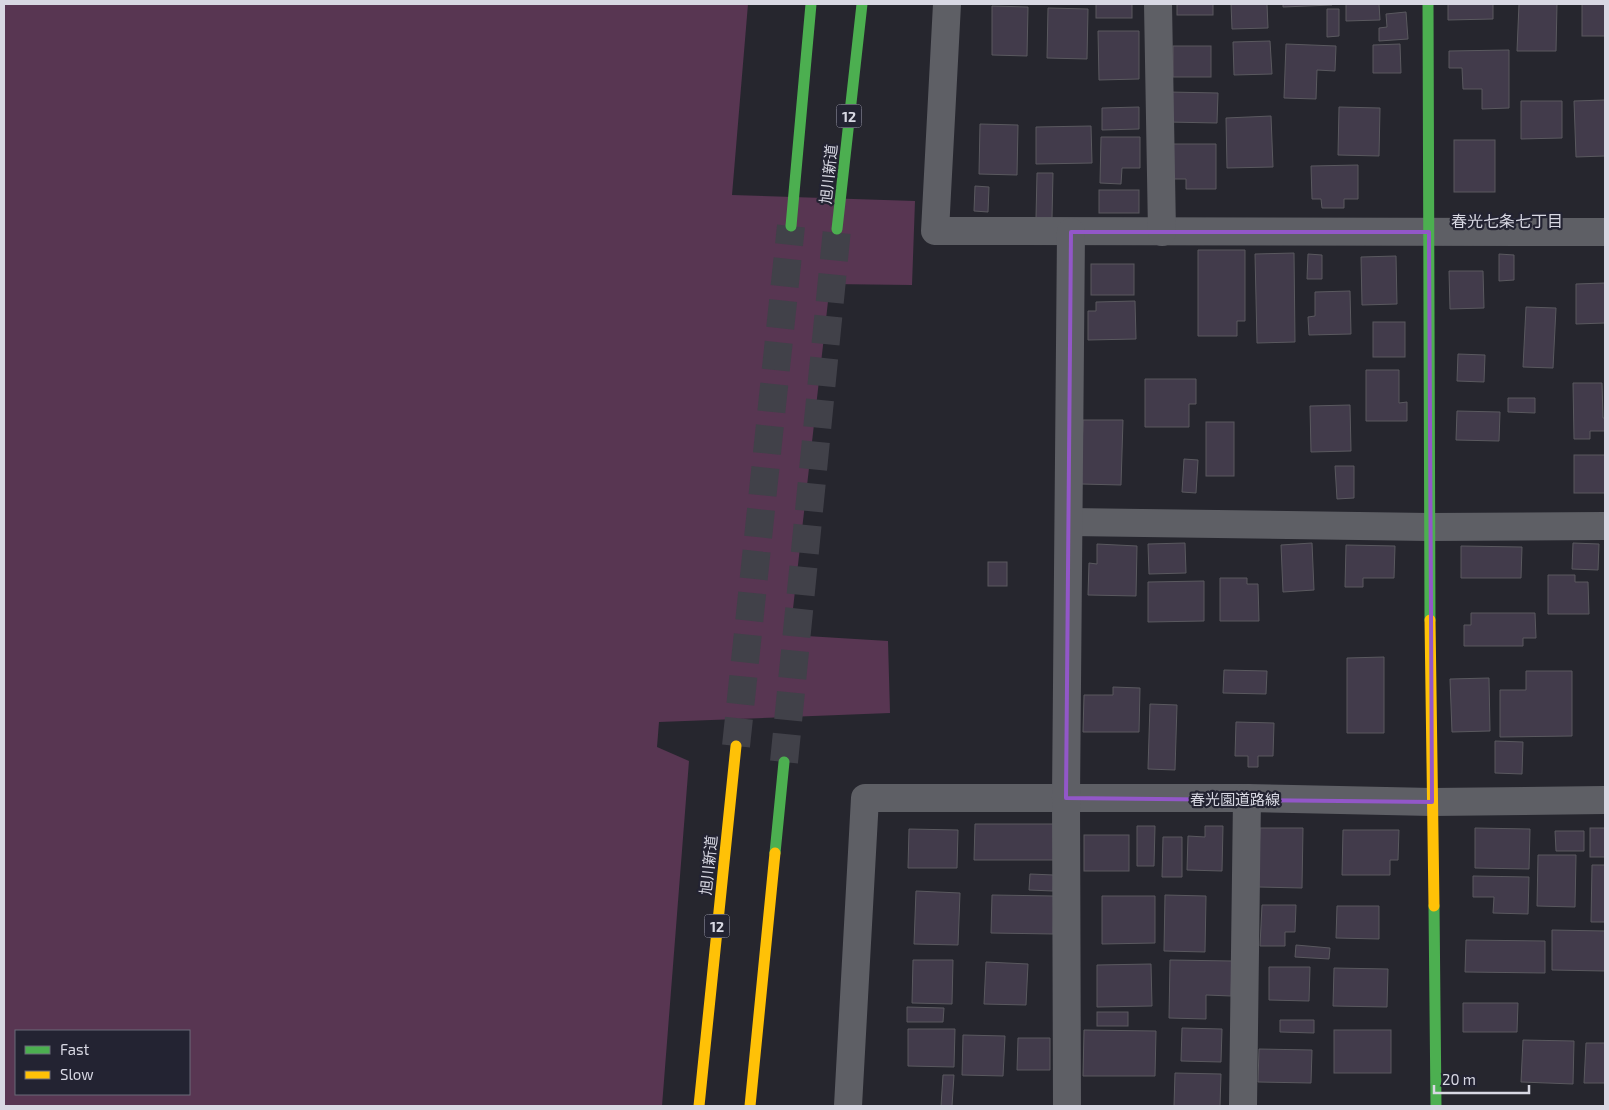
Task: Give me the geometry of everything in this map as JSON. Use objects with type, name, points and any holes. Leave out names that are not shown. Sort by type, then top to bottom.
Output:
[{"type":"main road","points":[[791,226],[811,4]]},
{"type":"main road","name":"旭川新道","points":[[837,229],[862,4]]},
{"type":"main road","points":[[1428,4],[1429,527],[1436,1106]]},
{"type":"main road","name":"旭川新道","points":[[698,1106],[736,746]]},
{"type":"main road","points":[[750,1106],[784,762]]},
{"type":"street","points":[[947,4],[935,231],[1605,232]]},
{"type":"street","points":[[1158,4],[1162,232]]},
{"type":"street","points":[[1068,1106],[1066,798],[1070,522],[1071,232]]},
{"type":"street","points":[[1070,522],[1429,527],[1605,526]]},
{"type":"street","name":"春光園道路線","points":[[848,1106],[865,798],[1247,798],[1432,802],[1605,800]]},
{"type":"street","points":[[1243,1106],[1247,798]]},
{"type":"highlighted area","points":[[1071,232],[1429,232],[1432,802],[1066,798]]},
{"type":"shaded area","points":[[4,4],[748,4],[732,195],[915,201],[912,285],[830,284],[790,635],[888,641],[890,713],[659,722],[657,747],[689,761],[662,1106],[4,1106]]},
{"type":"building","points":[[1096,4],[1132,4],[1132,18],[1096,18]]},
{"type":"building","points":[[1177,4],[1213,4],[1213,15],[1177,15]]},
{"type":"building","points":[[1231,4],[1267,4],[1268,28],[1232,29]]},
{"type":"building","points":[[1283,4],[1332,4],[1332,5],[1283,7]]},
{"type":"building","points":[[1346,4],[1379,4],[1380,20],[1346,21]]},
{"type":"building","points":[[1448,4],[1493,4],[1493,19],[1448,20]]},
{"type":"building","points":[[1519,4],[1557,4],[1556,51],[1517,51]]},
{"type":"building","points":[[1582,4],[1605,4],[1605,36],[1582,36]]},
{"type":"building","points":[[992,6],[1028,7],[1027,56],[992,55]]},
{"type":"building","points":[[1048,8],[1088,9],[1087,59],[1047,58]]},
{"type":"building","points":[[1327,9],[1339,9],[1339,36],[1327,37]]},
{"type":"building","points":[[1406,12],[1408,39],[1379,41],[1379,28],[1387,27],[1386,14]]},
{"type":"building","points":[[1098,31],[1139,31],[1139,79],[1099,80]]},
{"type":"building","points":[[1270,41],[1272,74],[1234,75],[1233,42]]},
{"type":"building","points":[[1286,44],[1336,46],[1335,71],[1317,70],[1316,99],[1284,98]]},
{"type":"building","points":[[1400,44],[1401,73],[1373,73],[1373,45]]},
{"type":"building","points":[[1173,46],[1211,46],[1211,77],[1173,77]]},
{"type":"building","points":[[1509,50],[1509,108],[1482,109],[1482,89],[1463,89],[1462,68],[1449,68],[1449,51]]},
{"type":"building","points":[[1169,92],[1218,93],[1217,123],[1168,122]]},
{"type":"building","points":[[1605,100],[1605,156],[1576,157],[1574,101]]},
{"type":"building","points":[[1521,101],[1562,101],[1562,138],[1521,139]]},
{"type":"building","points":[[1139,107],[1139,129],[1102,130],[1102,108]]},
{"type":"building","points":[[1339,107],[1380,108],[1379,156],[1338,155]]},
{"type":"building","points":[[1271,116],[1273,167],[1227,168],[1226,118]]},
{"type":"building","points":[[980,124],[1018,125],[1017,175],[979,174]]},
{"type":"building","points":[[1091,126],[1092,163],[1036,164],[1036,127]]},
{"type":"building","points":[[1101,137],[1140,137],[1140,168],[1122,168],[1121,184],[1100,183]]},
{"type":"building","points":[[1454,140],[1495,140],[1495,192],[1454,192]]},
{"type":"building","points":[[1171,144],[1216,144],[1216,189],[1186,189],[1186,179],[1171,179]]},
{"type":"building","points":[[1358,165],[1358,199],[1344,199],[1344,208],[1322,208],[1321,199],[1312,199],[1311,166]]},
{"type":"building","points":[[1037,173],[1053,173],[1052,218],[1036,218]]},
{"type":"building","points":[[975,186],[989,187],[988,212],[974,211]]},
{"type":"building","points":[[1099,190],[1139,190],[1139,213],[1099,213]]},
{"type":"building","points":[[1198,250],[1245,250],[1245,321],[1237,321],[1237,336],[1198,336]]},
{"type":"building","points":[[1294,253],[1295,342],[1257,343],[1255,254]]},
{"type":"building","points":[[1308,254],[1322,255],[1322,279],[1307,279]]},
{"type":"building","points":[[1499,254],[1514,255],[1514,280],[1499,281]]},
{"type":"building","points":[[1396,256],[1397,304],[1362,305],[1361,257]]},
{"type":"building","points":[[1091,264],[1134,264],[1134,295],[1091,295]]},
{"type":"building","points":[[1449,271],[1483,271],[1484,308],[1450,309]]},
{"type":"building","points":[[1605,283],[1605,323],[1576,324],[1576,284]]},
{"type":"building","points":[[1350,291],[1351,334],[1309,335],[1308,317],[1315,316],[1315,292]]},
{"type":"building","points":[[1135,301],[1136,339],[1088,340],[1088,311],[1096,311],[1096,302]]},
{"type":"building","points":[[1526,307],[1556,308],[1553,368],[1523,367]]},
{"type":"building","points":[[1373,322],[1405,322],[1405,357],[1373,357]]},
{"type":"building","points":[[1458,354],[1485,355],[1484,382],[1457,381]]},
{"type":"building","points":[[1366,370],[1399,370],[1399,403],[1407,402],[1407,421],[1366,421]]},
{"type":"building","points":[[1145,379],[1196,379],[1196,404],[1189,404],[1189,427],[1145,427]]},
{"type":"building","points":[[1573,383],[1602,383],[1605,431],[1590,431],[1590,439],[1574,439]]},
{"type":"building","points":[[1508,398],[1535,398],[1535,413],[1508,412]]},
{"type":"building","points":[[1350,405],[1351,451],[1311,452],[1310,406]]},
{"type":"building","points":[[1457,411],[1500,412],[1499,441],[1456,440]]},
{"type":"building","points":[[1083,420],[1123,420],[1121,485],[1081,484]]},
{"type":"building","points":[[1206,422],[1234,422],[1234,476],[1206,476]]},
{"type":"building","points":[[1574,455],[1605,455],[1605,493],[1574,493]]},
{"type":"building","points":[[1184,459],[1198,460],[1196,493],[1182,492]]},
{"type":"building","points":[[1335,466],[1354,466],[1354,498],[1337,499]]},
{"type":"building","points":[[1185,543],[1186,573],[1149,574],[1148,544]]},
{"type":"building","points":[[1312,543],[1314,590],[1283,592],[1281,545]]},
{"type":"building","points":[[1573,543],[1599,544],[1598,570],[1572,569]]},
{"type":"building","points":[[1097,544],[1137,546],[1136,596],[1088,595],[1089,563],[1097,564]]},
{"type":"building","points":[[1346,545],[1395,546],[1394,578],[1363,578],[1363,587],[1345,587]]},
{"type":"building","points":[[1461,546],[1522,547],[1521,578],[1461,578]]},
{"type":"building","points":[[988,562],[1007,562],[1007,586],[988,586]]},
{"type":"building","points":[[1548,575],[1575,575],[1575,582],[1588,582],[1589,614],[1548,614]]},
{"type":"building","points":[[1220,578],[1247,578],[1247,584],[1258,584],[1259,621],[1220,621]]},
{"type":"building","points":[[1204,581],[1204,621],[1148,622],[1148,582]]},
{"type":"building","points":[[1471,613],[1535,613],[1536,638],[1523,638],[1523,646],[1464,646],[1464,625],[1471,625]]},
{"type":"building","points":[[1384,657],[1384,733],[1347,733],[1347,658]]},
{"type":"building","points":[[1224,670],[1267,671],[1266,694],[1223,693]]},
{"type":"building","points":[[1526,671],[1572,671],[1572,736],[1500,737],[1500,690],[1526,690]]},
{"type":"building","points":[[1489,678],[1490,731],[1452,732],[1450,679]]},
{"type":"building","points":[[1113,687],[1140,688],[1139,732],[1083,732],[1084,695],[1113,695]]},
{"type":"building","points":[[1150,704],[1177,705],[1175,770],[1148,769]]},
{"type":"building","points":[[1236,722],[1274,723],[1273,756],[1258,756],[1258,767],[1248,767],[1248,756],[1235,756]]},
{"type":"building","points":[[1495,741],[1523,742],[1522,774],[1495,773]]},
{"type":"building","points":[[975,824],[1055,824],[1054,860],[974,860]]},
{"type":"building","points":[[1137,826],[1155,826],[1154,866],[1137,866]]},
{"type":"building","points":[[1205,826],[1223,826],[1222,871],[1187,870],[1188,836],[1205,837]]},
{"type":"building","points":[[1260,828],[1303,828],[1302,888],[1258,887]]},
{"type":"building","points":[[1475,828],[1530,829],[1529,869],[1475,868]]},
{"type":"building","points":[[1590,828],[1605,828],[1605,857],[1590,857]]},
{"type":"building","points":[[909,829],[958,830],[957,868],[908,868]]},
{"type":"building","points":[[1343,830],[1399,830],[1398,860],[1390,860],[1390,875],[1342,875]]},
{"type":"building","points":[[1555,831],[1584,831],[1584,851],[1556,851]]},
{"type":"building","points":[[1084,835],[1129,835],[1129,871],[1084,871]]},
{"type":"building","points":[[1163,837],[1182,837],[1182,877],[1162,877]]},
{"type":"building","points":[[1538,855],[1576,855],[1575,907],[1537,906]]},
{"type":"building","points":[[1592,865],[1605,865],[1605,922],[1591,922]]},
{"type":"building","points":[[1030,874],[1054,875],[1053,891],[1029,890]]},
{"type":"building","points":[[1473,876],[1529,877],[1528,914],[1493,913],[1494,897],[1473,897]]},
{"type":"building","points":[[916,891],[960,893],[958,945],[914,944]]},
{"type":"building","points":[[992,895],[1054,896],[1053,934],[991,933]]},
{"type":"building","points":[[1165,895],[1206,896],[1205,952],[1164,951]]},
{"type":"building","points":[[1102,896],[1155,896],[1155,943],[1102,944]]},
{"type":"building","points":[[1262,905],[1296,905],[1295,932],[1285,932],[1285,946],[1260,946]]},
{"type":"building","points":[[1337,906],[1379,906],[1379,939],[1336,938]]},
{"type":"building","points":[[1552,930],[1605,931],[1605,971],[1552,970]]},
{"type":"building","points":[[1466,940],[1545,941],[1545,973],[1465,972]]},
{"type":"building","points":[[1296,945],[1330,948],[1329,959],[1295,957]]},
{"type":"building","points":[[913,960],[953,960],[952,1004],[912,1003]]},
{"type":"building","points":[[1170,960],[1232,961],[1231,996],[1206,995],[1206,1019],[1169,1018]]},
{"type":"building","points":[[986,962],[1028,964],[1026,1005],[984,1004]]},
{"type":"building","points":[[1151,964],[1152,1006],[1097,1007],[1097,965]]},
{"type":"building","points":[[1269,967],[1310,967],[1309,1001],[1269,1000]]},
{"type":"building","points":[[1334,968],[1388,969],[1387,1007],[1333,1006]]},
{"type":"building","points":[[1463,1003],[1518,1003],[1517,1032],[1463,1032]]},
{"type":"building","points":[[907,1007],[944,1008],[943,1022],[907,1022]]},
{"type":"building","points":[[1097,1012],[1128,1012],[1128,1026],[1097,1026]]},
{"type":"building","points":[[1280,1020],[1314,1020],[1314,1033],[1280,1032]]},
{"type":"building","points":[[1182,1028],[1222,1029],[1221,1062],[1181,1061]]},
{"type":"building","points":[[908,1029],[955,1029],[954,1067],[908,1066]]},
{"type":"building","points":[[1084,1030],[1156,1031],[1155,1076],[1083,1076]]},
{"type":"building","points":[[1334,1030],[1391,1030],[1391,1073],[1334,1073]]},
{"type":"building","points":[[963,1035],[1005,1036],[1003,1076],[962,1075]]},
{"type":"building","points":[[1018,1038],[1050,1038],[1050,1070],[1017,1070]]},
{"type":"building","points":[[1523,1040],[1574,1041],[1573,1084],[1521,1082]]},
{"type":"building","points":[[1586,1043],[1605,1043],[1605,1083],[1584,1083]]},
{"type":"building","points":[[1259,1049],[1312,1050],[1311,1083],[1258,1082]]},
{"type":"building","points":[[1175,1073],[1221,1074],[1220,1106],[1174,1106]]},
{"type":"building","points":[[943,1075],[954,1075],[952,1106],[941,1106]]},
{"type":"tunnel","points":[[736,746],[791,226]]},
{"type":"tunnel","points":[[784,762],[837,229]]},
{"type":"traffic: fast","points":[[791,226],[811,4]]},
{"type":"traffic: fast","points":[[837,229],[862,4]]},
{"type":"traffic: fast","points":[[1428,4],[1430,620]]},
{"type":"traffic: fast","points":[[775,853],[784,762]]},
{"type":"traffic: fast","points":[[1434,906],[1436,1106]]},
{"type":"traffic: slow","points":[[1430,620],[1434,906]]},
{"type":"traffic: slow","points":[[699,1106],[736,746]]},
{"type":"traffic: slow","points":[[750,1106],[775,853]]},
{"type":"district","name":"春光七条七丁目","points":[[1507,220]]}]
